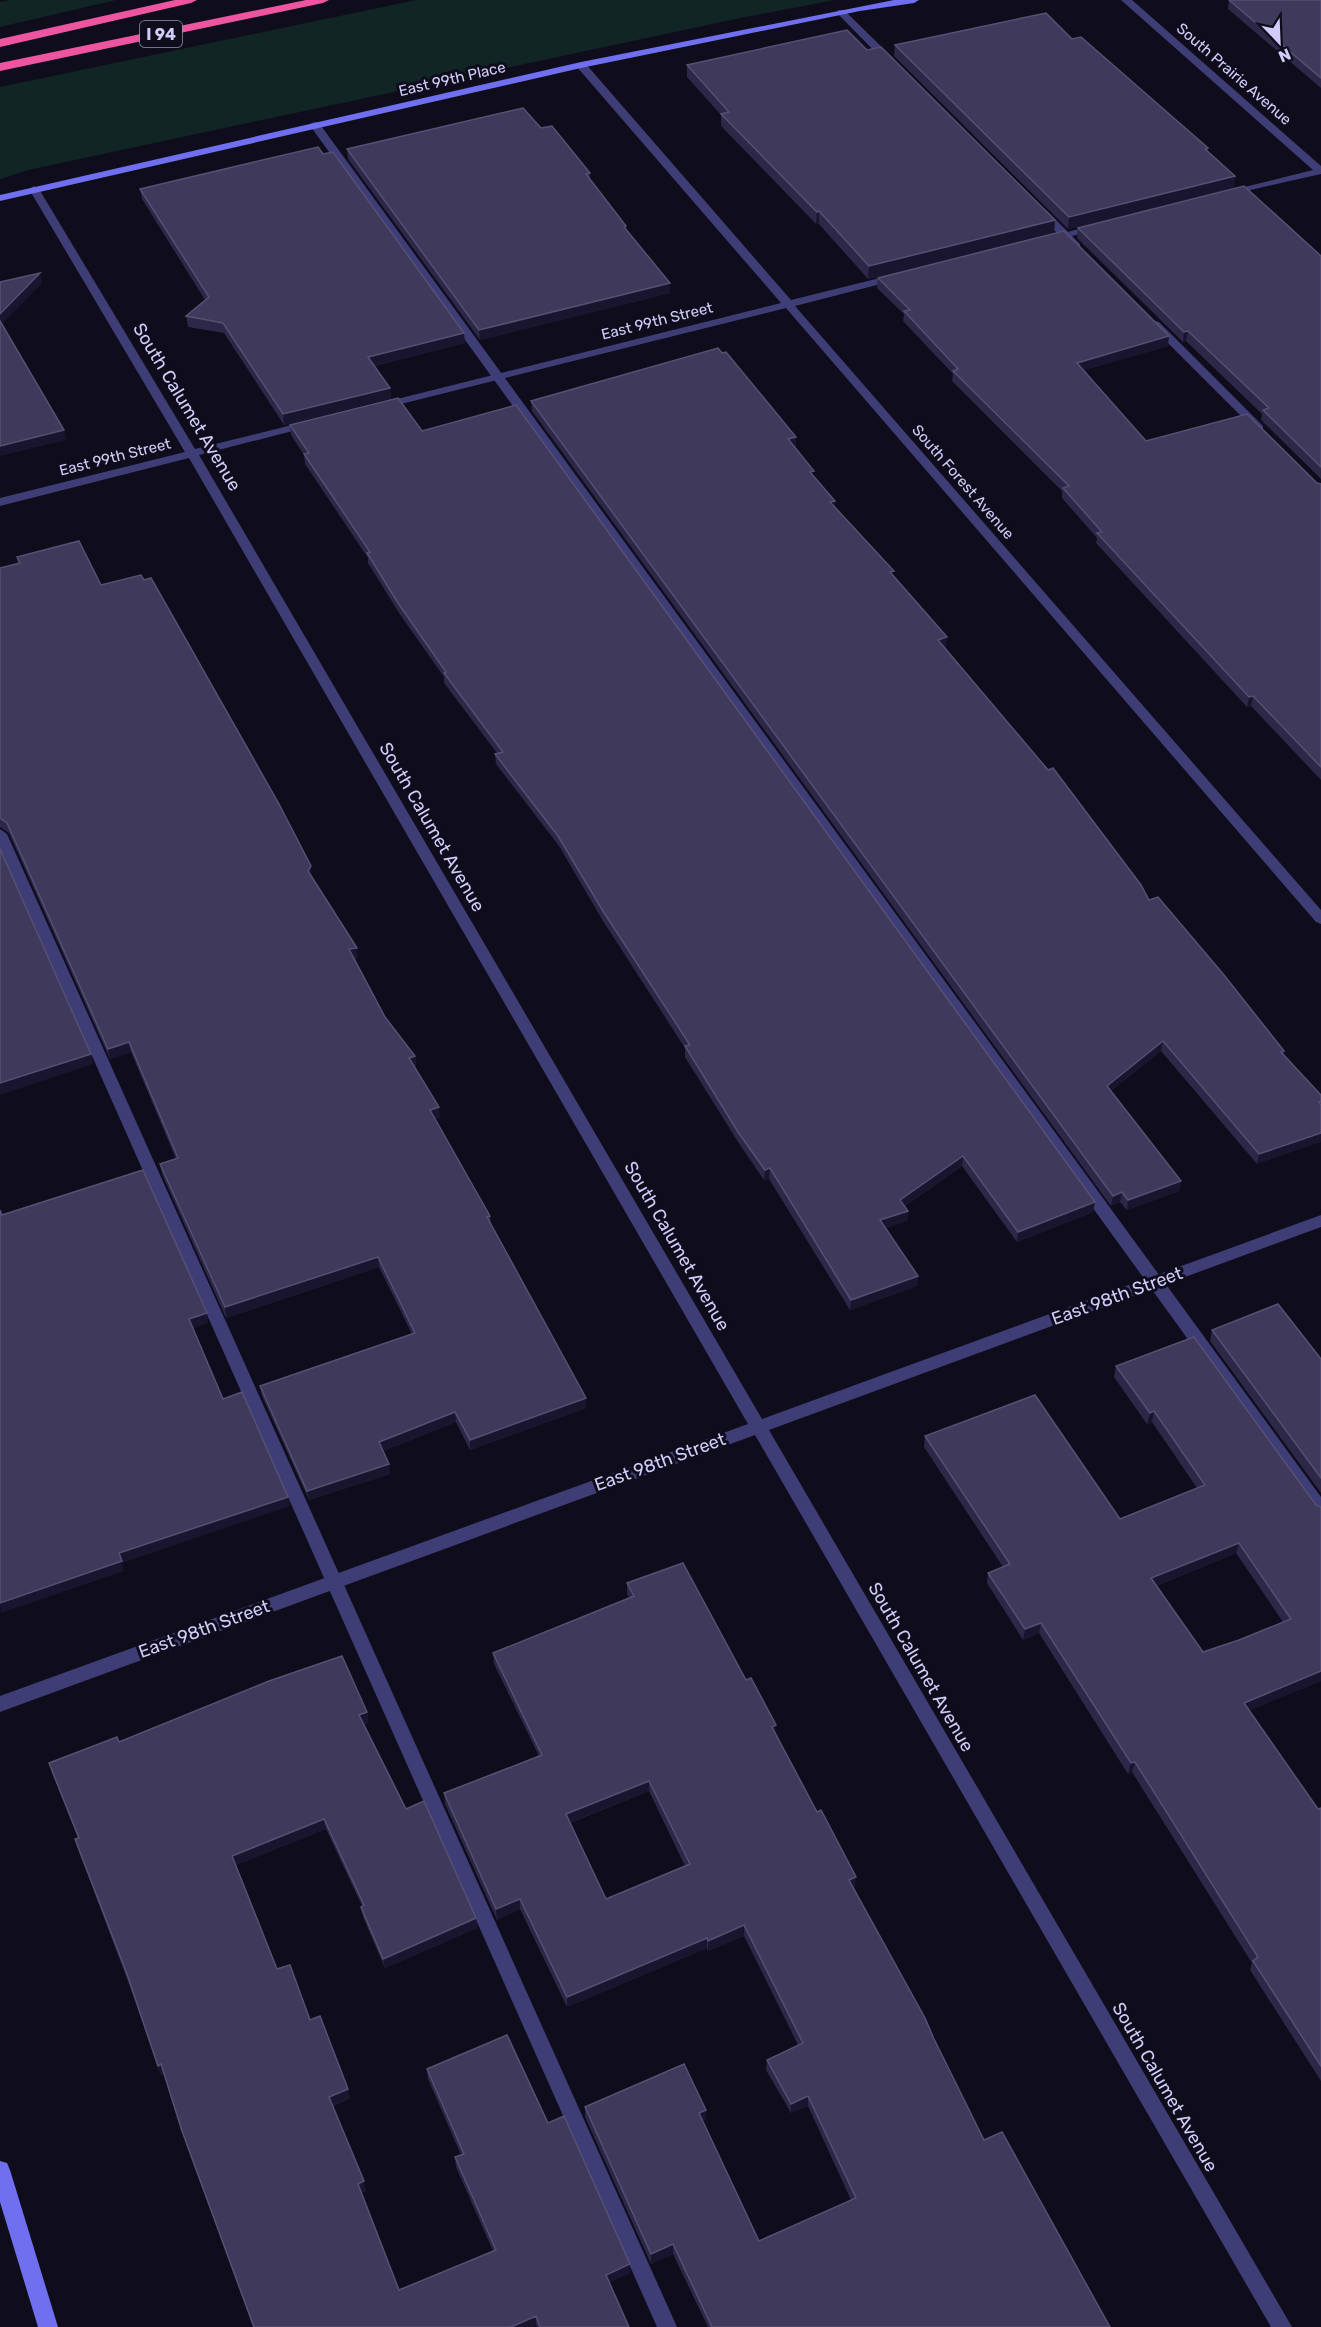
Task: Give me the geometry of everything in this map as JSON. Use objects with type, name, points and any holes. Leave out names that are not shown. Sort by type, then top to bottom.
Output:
[{"type":"highway","points":[[0,43],[191,0]]},
{"type":"highway","name":"I 94","points":[[0,67],[323,0]]},
{"type":"street","name":"East 99th Place","points":[[0,198],[581,65],[841,12],[914,0]]},
{"type":"street","name":"South Prairie Avenue","points":[[1126,0],[1321,171]]},
{"type":"street","points":[[841,12],[897,67]]},
{"type":"street","name":"South Forest Avenue","points":[[581,65],[1321,919]]},
{"type":"street","points":[[315,125],[1321,1510]]},
{"type":"street","points":[[1221,195],[1321,171]]},
{"type":"street","name":"South Calumet Avenue","points":[[34,189],[192,453],[1282,2327]]},
{"type":"street","points":[[1032,202],[1086,255]]},
{"type":"street","points":[[1031,243],[1110,224]]},
{"type":"street","name":"East 99th Street","points":[[372,408],[906,274]]},
{"type":"street","points":[[1143,312],[1270,439]]},
{"type":"street","name":"East 99th Street","points":[[0,502],[314,422]]},
{"type":"street","points":[[0,834],[667,2327]]},
{"type":"street","name":"East 98th Street","points":[[0,1704],[1321,1221]]},
{"type":"street","points":[[0,2170],[48,2327]]},
{"type":"green space","points":[[9,0],[116,0],[0,27],[0,2]]},
{"type":"green space","points":[[416,0],[834,0],[28,170],[0,179],[0,87]]},
{"type":"building","points":[[1229,0],[1321,0],[1321,78]]},
{"type":"building","points":[[1046,13],[1072,39],[1081,37],[1208,148],[1205,149],[1235,176],[1069,217],[895,45]]},
{"type":"building","points":[[847,30],[867,50],[881,47],[1055,220],[869,266],[819,211],[817,212],[721,114],[729,112],[687,65]]},
{"type":"building","points":[[523,108],[541,128],[552,126],[590,173],[586,174],[626,226],[624,227],[670,283],[479,330],[347,149]]},
{"type":"building","points":[[318,147],[323,154],[333,152],[464,333],[368,357],[390,388],[283,414],[223,323],[186,316],[209,297],[140,189]]},
{"type":"building","points":[[1244,186],[1321,256],[1321,467],[1263,410],[1269,408],[1188,331],[1184,332],[1078,228]]},
{"type":"building","points":[[1064,231],[1169,336],[1077,363],[1146,441],[1247,414],[1317,483],[1321,484],[1321,767],[1253,696],[1249,697],[1097,533],[1102,532],[1063,488],[1069,486],[953,371],[958,369],[904,311],[910,310],[878,278]]},
{"type":"building","points":[[40,273],[0,314],[0,282]]},
{"type":"building","points":[[0,321],[64,430],[0,446]]},
{"type":"building","points":[[718,348],[722,353],[726,352],[796,437],[788,439],[814,471],[810,472],[835,501],[830,502],[894,571],[890,572],[947,637],[938,640],[1048,770],[1053,768],[1141,885],[1149,900],[1158,897],[1224,975],[1284,1051],[1281,1052],[1321,1095],[1321,1102],[1319,1102],[1321,1105],[1321,1133],[1259,1154],[1163,1041],[1107,1086],[1181,1181],[1128,1200],[1122,1192],[1113,1196],[531,401]]},
{"type":"building","points":[[398,398],[422,431],[516,405],[1095,1202],[1018,1232],[963,1156],[900,1200],[908,1211],[880,1220],[918,1276],[851,1300],[770,1168],[765,1170],[738,1132],[685,1046],[690,1045],[603,911],[558,836],[495,754],[503,752],[444,673],[446,672],[398,603],[367,553],[370,552],[304,454],[309,453],[290,425]]},
{"type":"building","points":[[79,541],[101,585],[141,575],[144,580],[151,578],[279,804],[311,866],[308,871],[357,948],[349,949],[385,1017],[415,1056],[409,1058],[439,1107],[430,1110],[490,1216],[487,1217],[586,1398],[470,1440],[455,1412],[379,1442],[389,1464],[307,1491],[260,1386],[415,1333],[378,1257],[225,1307],[160,1164],[178,1158],[129,1042],[108,1049],[7,823],[0,818],[0,568],[20,563],[17,557]]},
{"type":"building","points":[[0,849],[91,1054],[0,1083]]},
{"type":"building","points":[[143,1170],[207,1313],[189,1319],[223,1399],[242,1392],[288,1497],[119,1553],[122,1561],[0,1603],[0,1210],[2,1215]]},
{"type":"building","points":[[1278,1304],[1321,1359],[1321,1478],[1212,1330]]},
{"type":"building","points":[[1194,1337],[1316,1505],[1321,1507],[1321,1671],[1244,1703],[1318,1809],[1321,1808],[1321,2066],[1253,1961],[1258,1957],[1135,1762],[1131,1763],[1041,1623],[1025,1629],[988,1573],[1010,1564],[925,1436],[1035,1395],[1120,1519],[1205,1485],[1154,1411],[1150,1413],[1116,1366]],"holes":[[[1239,1543],[1291,1619],[1203,1652],[1151,1578]]]},
{"type":"building","points":[[683,1563],[746,1680],[751,1678],[776,1725],[772,1727],[817,1812],[821,1810],[856,1877],[849,1880],[925,2018],[984,2140],[1002,2132],[1110,2327],[712,2327],[673,2244],[651,2254],[585,2107],[684,2064],[706,2110],[699,2113],[759,2241],[856,2198],[808,2096],[791,2104],[767,2060],[803,2043],[744,1925],[708,1941],[707,1938],[567,1997],[520,1899],[496,1909],[444,1793],[542,1755],[493,1653],[634,1596],[627,1583]],"holes":[[[649,1781],[690,1864],[606,1899],[566,1814]]]},
{"type":"building","points":[[342,1656],[367,1712],[359,1715],[406,1809],[424,1801],[476,1918],[383,1959],[361,1907],[364,1905],[324,1819],[232,1856],[277,1969],[290,1965],[310,2020],[320,2016],[348,2089],[329,2097],[364,2181],[358,2184],[399,2290],[496,2250],[455,2157],[464,2154],[427,2069],[507,2035],[548,2123],[564,2116],[630,2264],[606,2275],[629,2327],[540,2327],[536,2316],[511,2327],[254,2327],[182,2131],[161,2064],[158,2066],[127,1974],[75,1839],[79,1838],[49,1763],[117,1737],[119,1742],[269,1681]]}]
